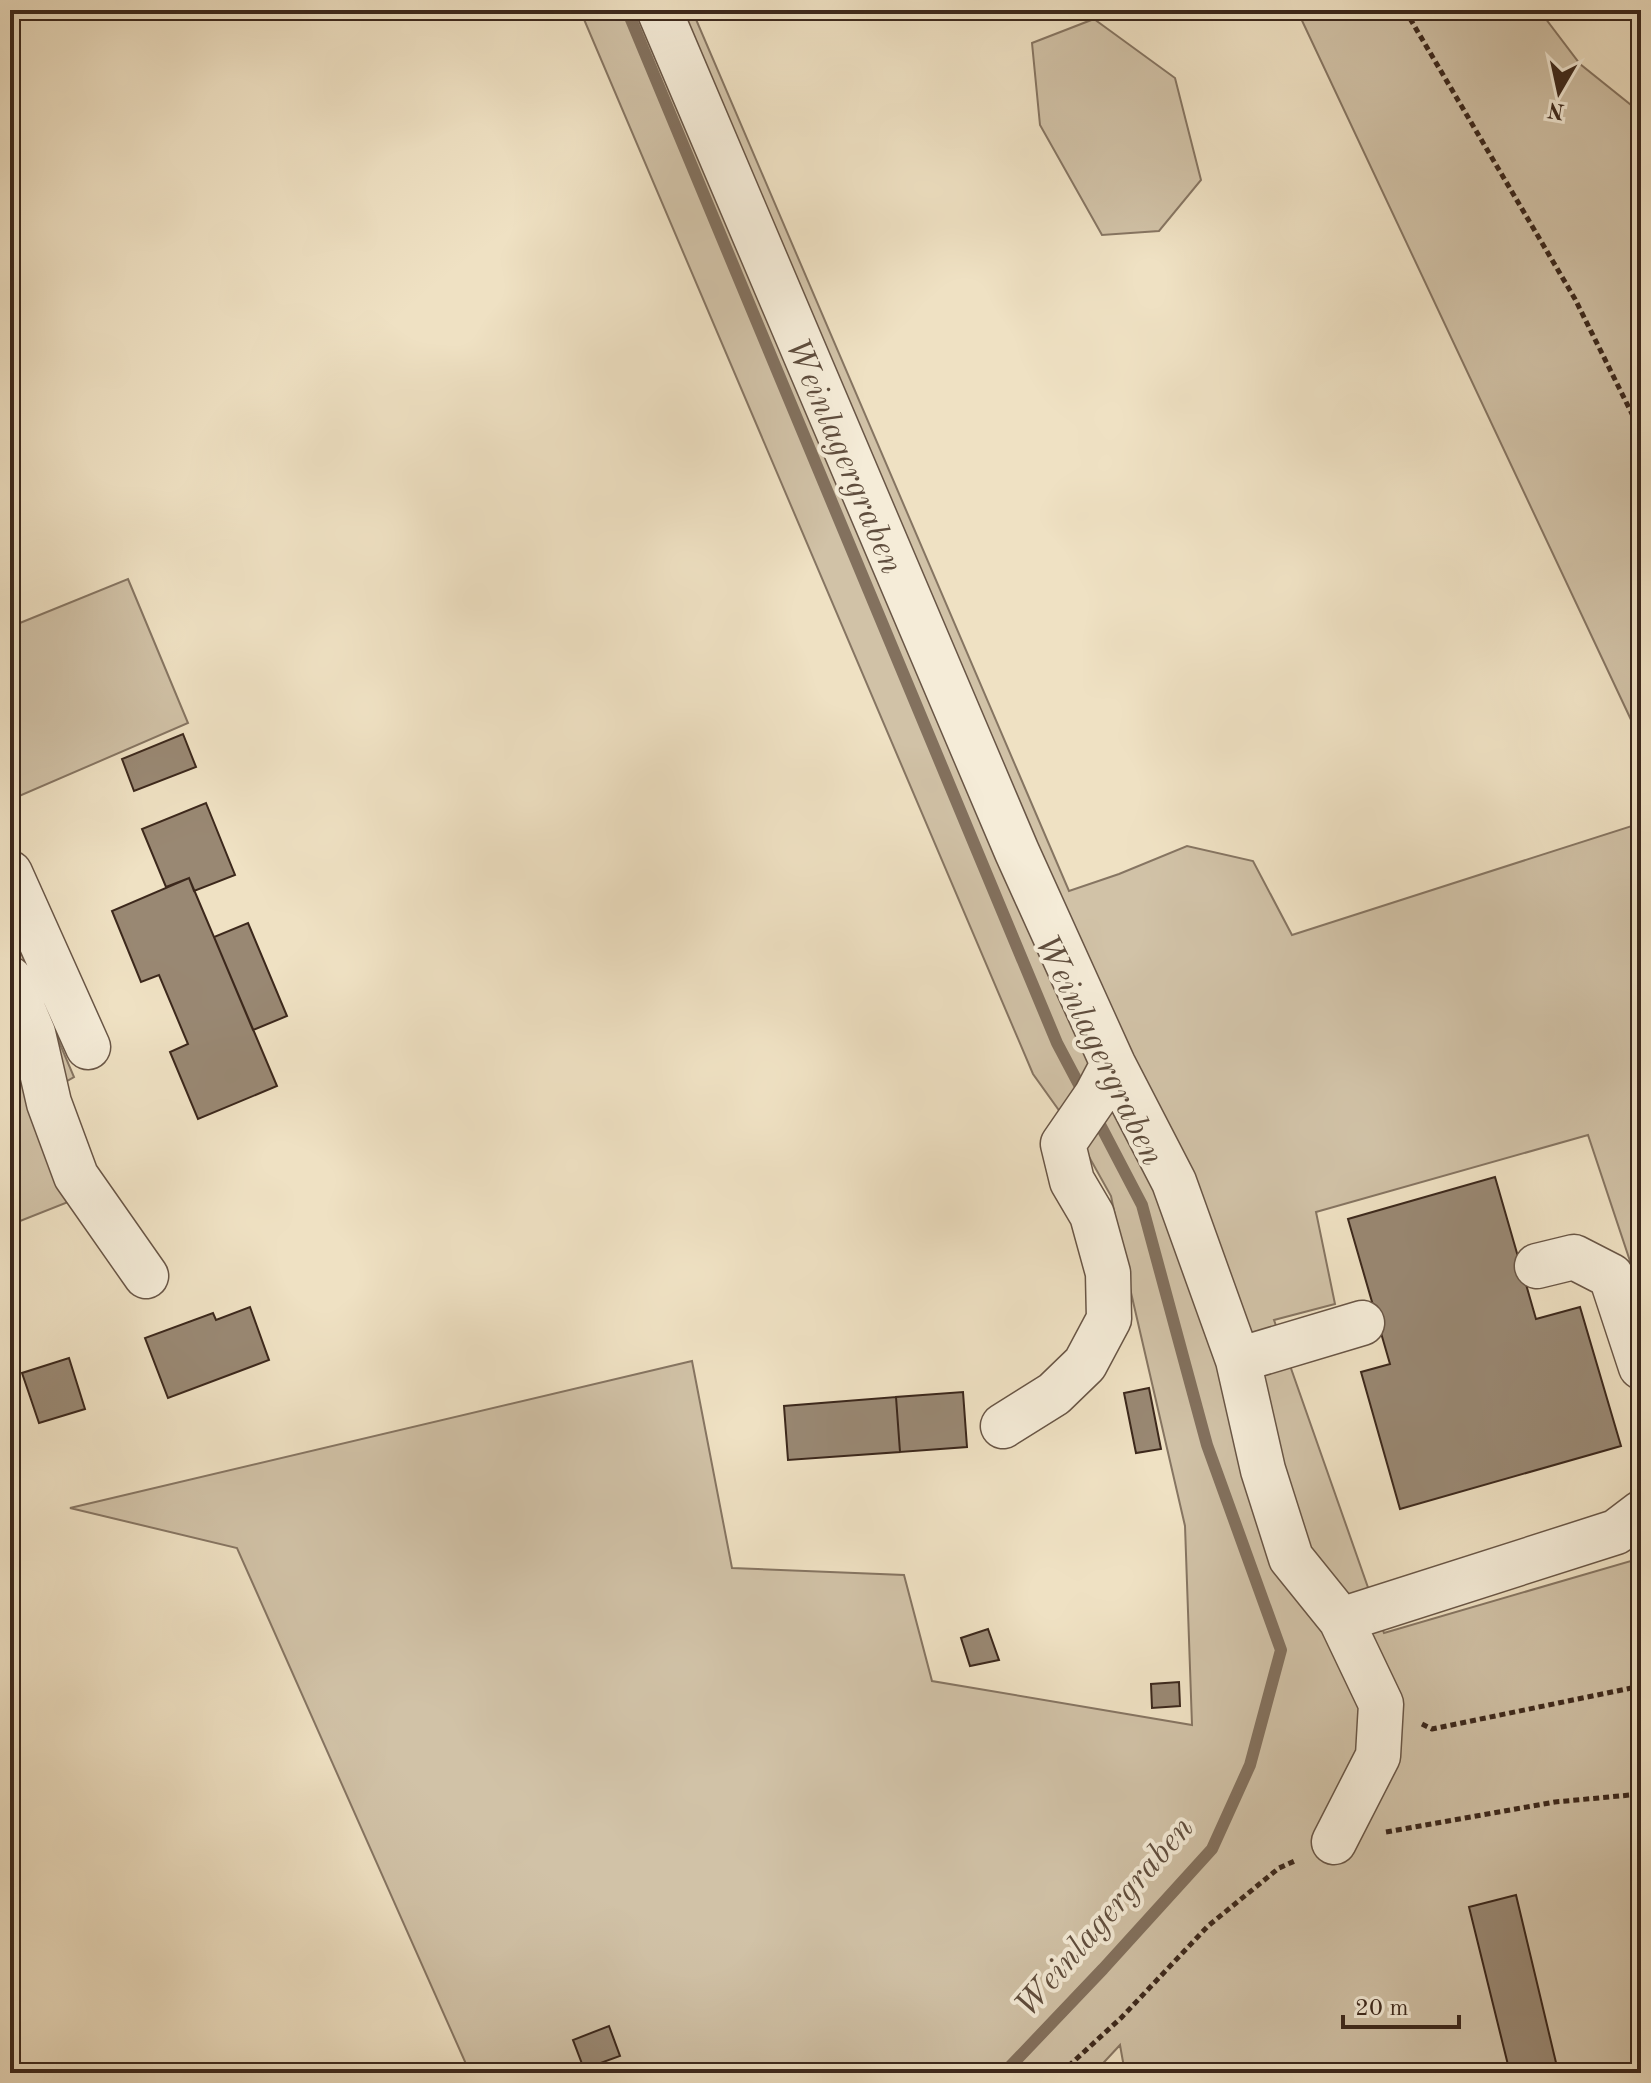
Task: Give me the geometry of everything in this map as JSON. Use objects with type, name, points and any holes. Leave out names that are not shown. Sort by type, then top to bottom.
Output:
[{"type":"lane","points":[[659,10],[1017,852],[1097,1092],[1174,1182],[1238,1360],[1263,1470],[1291,1558],[1341,1620],[1381,1704],[1378,1756],[1334,1842]]},
{"type":"lane","points":[[10,873],[88,1047]]},
{"type":"lane","points":[[10,979],[33,1033],[49,1103],[76,1176],[146,1276]]},
{"type":"lane","points":[[1003,1426],[1054,1394],[1085,1364],[1109,1319],[1108,1273],[1092,1215],[1072,1181],[1063,1144],[1097,1092]]},
{"type":"lane","points":[[1537,1266],[1574,1257],[1611,1276],[1641,1367]]},
{"type":"lane","points":[[1238,1360],[1362,1323]]},
{"type":"lane","points":[[1341,1620],[1616,1532],[1641,1513]]},
{"type":"path","points":[[1405,10],[1575,299],[1641,432]]},
{"type":"path","points":[[1381,1704],[1432,1729],[1641,1686]]},
{"type":"path","points":[[1061,2073],[1121,2018],[1208,1926],[1279,1868],[1334,1842],[1555,1802],[1641,1794]]},
{"type":"shaded area","points":[[580,10],[692,10],[1069,891],[1187,846],[1253,861],[1292,935],[1641,823],[1641,1294],[1588,1135],[1316,1212],[1335,1304],[1274,1320],[1384,1633],[1641,1558],[1641,2073],[1125,2073],[1120,2045],[1094,2073],[470,2073],[237,1548],[70,1508],[692,1361],[732,1568],[904,1575],[932,1681],[1192,1725],[1185,1526],[1111,1196],[1078,1137],[1033,1074]]},
{"type":"shaded area","points":[[1297,10],[1539,10],[1580,64],[1641,113],[1641,741]]},
{"type":"shaded area","points":[[1094,19],[1175,78],[1201,180],[1159,231],[1102,235],[1040,125],[1032,43]]},
{"type":"shaded area","points":[[128,579],[188,723],[10,800],[10,627]]},
{"type":"shaded area","points":[[10,926],[74,1077],[55,1088],[101,1189],[10,1225],[10,1051],[15,1043],[10,1033]]},
{"type":"building","points":[[183,734],[196,767],[134,791],[122,759]]},
{"type":"building","points":[[206,803],[235,875],[194,891],[189,878],[166,887],[142,829]]},
{"type":"building","points":[[189,878],[277,1086],[198,1119],[170,1052],[188,1044],[159,975],[141,982],[112,911]]},
{"type":"building","points":[[248,923],[287,1016],[253,1030],[214,937]]},
{"type":"building","points":[[1495,1177],[1536,1319],[1580,1307],[1621,1446],[1400,1509],[1361,1372],[1390,1364],[1348,1219]]},
{"type":"building","points":[[250,1307],[269,1360],[168,1398],[145,1338],[213,1313],[216,1320]]},
{"type":"building","points":[[69,1358],[85,1409],[39,1423],[22,1373]]},
{"type":"building","points":[[1149,1388],[1161,1449],[1136,1453],[1124,1393]]},
{"type":"building","points":[[963,1392],[967,1447],[900,1452],[896,1397]]},
{"type":"building","points":[[896,1397],[900,1452],[788,1460],[784,1406]]},
{"type":"building","points":[[988,1629],[999,1660],[970,1666],[961,1638]]},
{"type":"building","points":[[1179,1682],[1180,1706],[1152,1708],[1151,1684]]},
{"type":"building","points":[[1516,1895],[1558,2071],[1549,2073],[1510,2073],[1469,1907]]},
{"type":"building","points":[[609,2026],[620,2056],[584,2069],[573,2040]]},
{"type":"waterway","name":"Weinlagergraben","points":[[627,10],[1057,1043],[1085,1096]]},
{"type":"waterway","name":"Weinlagergraben","points":[[1004,2073],[1212,1849],[1250,1765],[1281,1650],[1207,1445],[1142,1205],[1095,1115]]}]
